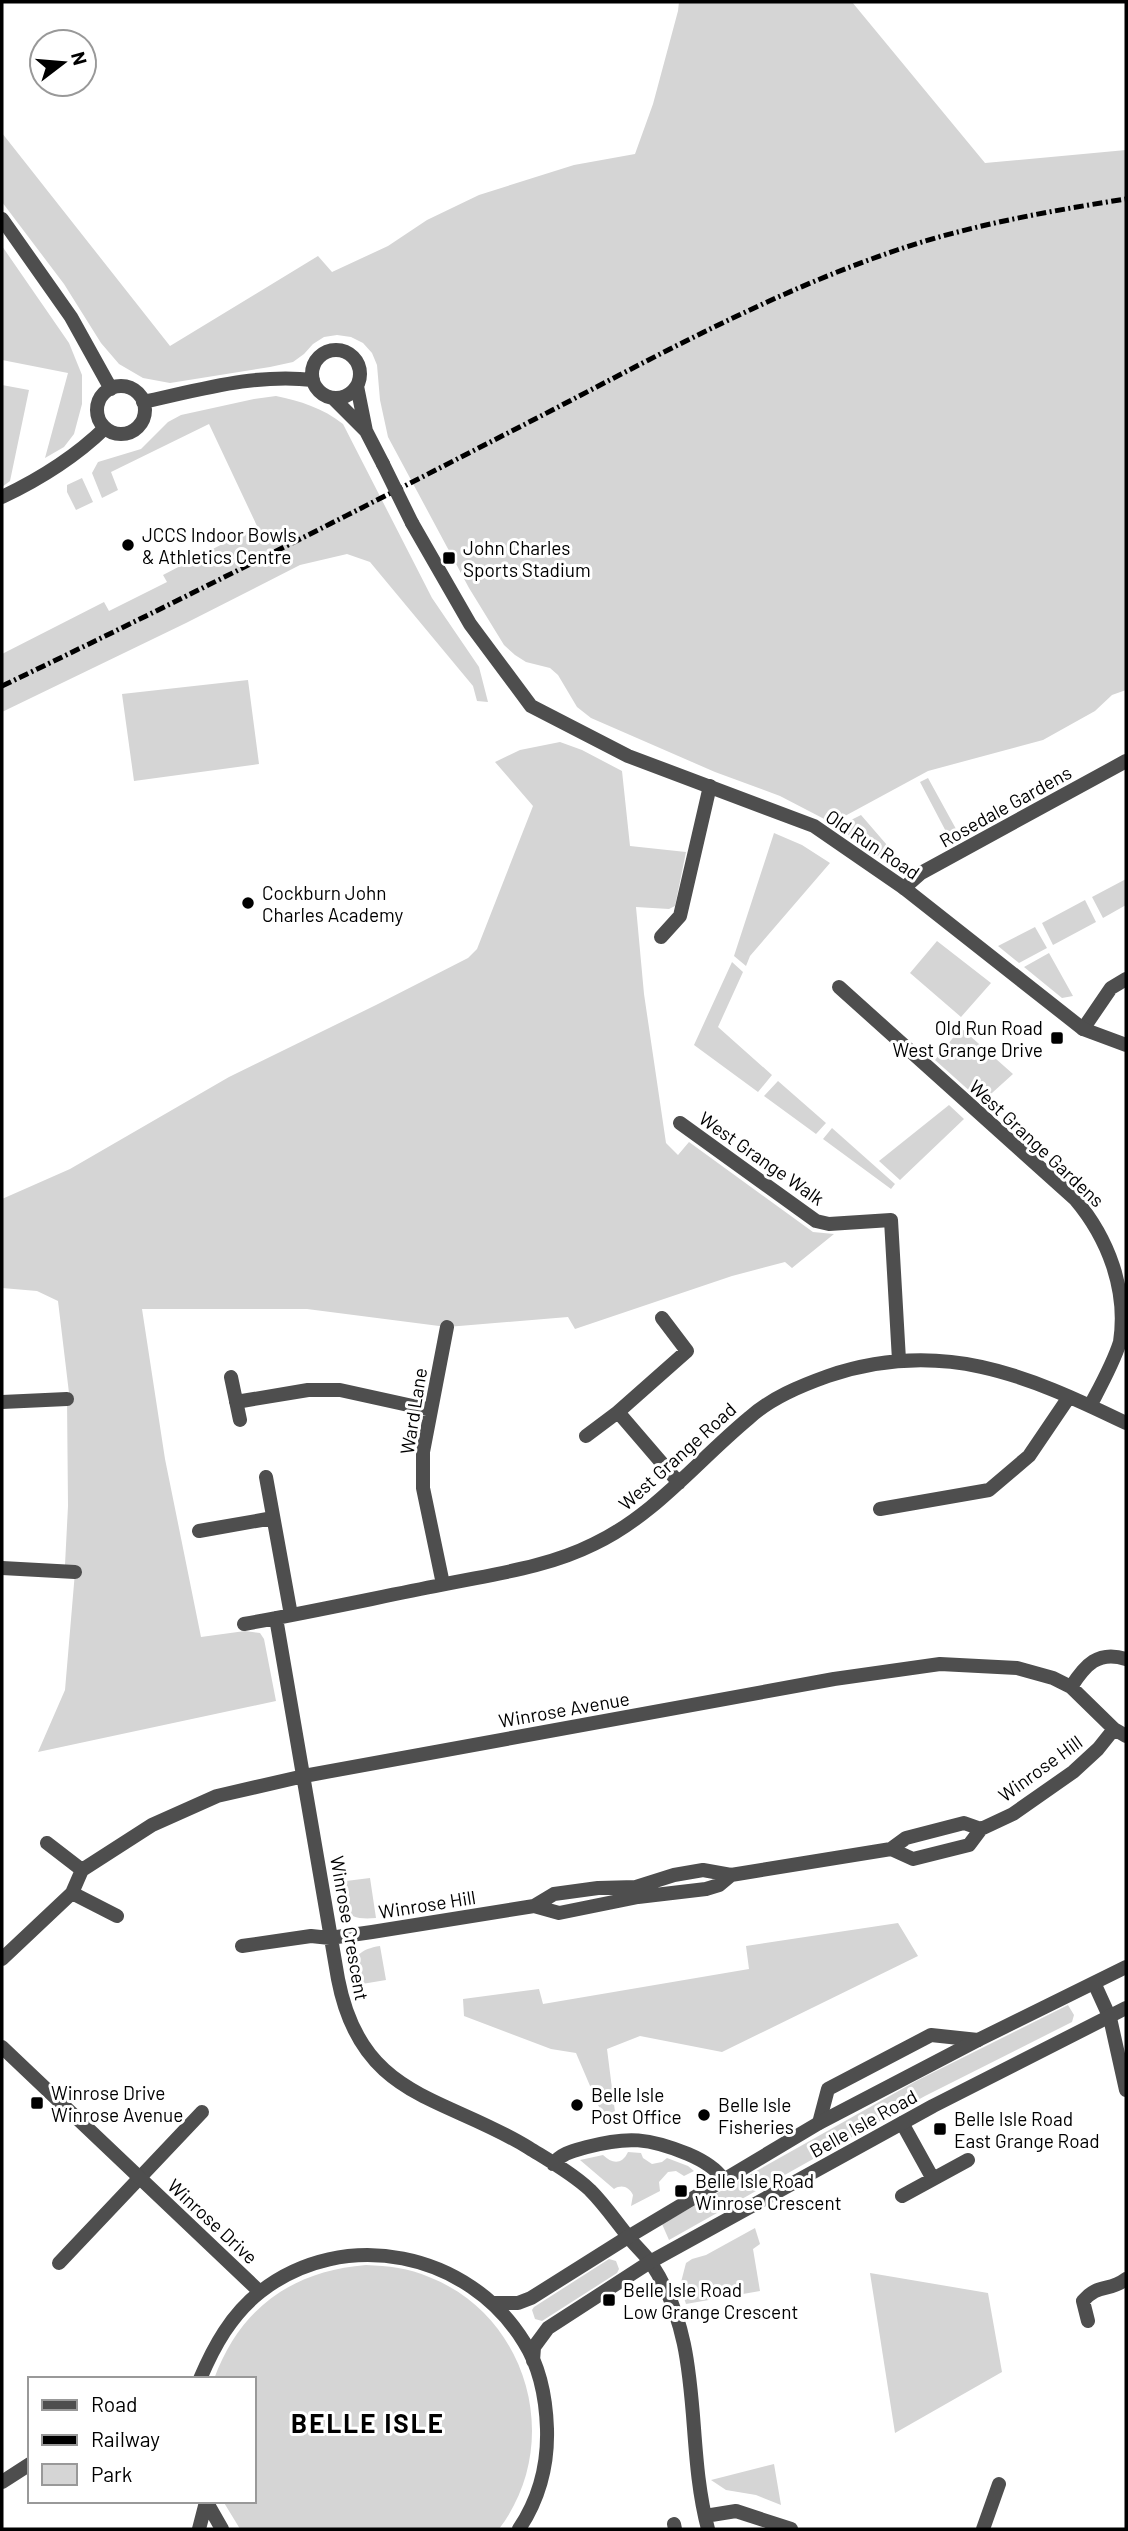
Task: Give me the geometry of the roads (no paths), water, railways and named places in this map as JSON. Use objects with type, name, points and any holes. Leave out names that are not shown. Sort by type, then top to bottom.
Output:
[{"type":"street","points":[[2,219],[71,317],[111,389]]},
{"type":"street","points":[[340,350],[358,363],[360,371],[357,386],[366,431],[333,398],[320,391],[313,380],[312,372],[318,358],[324,353],[340,350]]},
{"type":"street","points":[[144,402],[251,380],[293,377],[313,380]]},
{"type":"street","points":[[333,398],[347,396],[357,386]]},
{"type":"street","points":[[128,387],[138,393],[144,402],[142,422],[132,432],[118,434],[105,428],[98,416],[100,398],[111,389],[128,387]]},
{"type":"street","points":[[2,497],[38,480],[76,454],[105,428]]},
{"type":"street","name":"Old Run Road","points":[[366,431],[412,523],[470,624],[531,706],[606,747],[814,826],[904,888],[1083,1029],[1126,1045]]},
{"type":"street","name":"Rosedale Gardens","points":[[904,888],[921,873],[1126,761]]},
{"type":"street","points":[[661,937],[680,916],[710,786]]},
{"type":"street","points":[[1083,1029],[1111,988],[1126,979]]},
{"type":"street","name":"West Grange Gardens","points":[[839,987],[1075,1199],[1096,1224],[1110,1250],[1121,1283],[1125,1316],[1120,1342],[1110,1369],[1090,1406]]},
{"type":"street","name":"West Grange Walk","points":[[680,1123],[816,1221],[829,1224],[891,1220],[899,1360]]},
{"type":"street","points":[[586,1436],[618,1412],[687,1351],[662,1318]]},
{"type":"street","name":"Ward Lane","points":[[443,1584],[423,1488],[423,1452],[447,1327]]},
{"type":"street","name":"West Grange Road","points":[[244,1624],[563,1559],[624,1528],[652,1507],[751,1416],[794,1389],[854,1368],[899,1360],[950,1360],[1017,1376],[1126,1423]]},
{"type":"street","points":[[231,1377],[240,1420]]},
{"type":"street","points":[[236,1402],[308,1390],[340,1390],[431,1410]]},
{"type":"street","points":[[880,1509],[989,1490],[1029,1456],[1069,1397]]},
{"type":"street","points":[[2,1402],[67,1399]]},
{"type":"street","points":[[618,1412],[679,1483]]},
{"type":"street","name":"Winrose Crescent","points":[[266,1478],[304,1776],[330,1938],[347,2018],[358,2041],[394,2079],[414,2093],[527,2146],[590,2190],[650,2262],[678,2317],[688,2356],[697,2467],[706,2523]]},
{"type":"street","points":[[199,1531],[273,1518]]},
{"type":"street","points":[[2,1568],[75,1572]]},
{"type":"street","points":[[1071,1687],[1084,1667],[1098,1659],[1111,1656],[1126,1659]]},
{"type":"street","name":"Winrose Avenue","points":[[82,1871],[152,1825],[217,1796],[304,1776],[834,1679],[940,1664],[1017,1668],[1053,1678],[1071,1687],[1120,1732]]},
{"type":"street","name":"Winrose Hill","points":[[891,1849],[913,1859],[969,1845],[981,1829],[1013,1814],[1053,1787],[1120,1732]]},
{"type":"street","name":"Winrose Hill","points":[[242,1946],[311,1936],[330,1938],[534,1906],[554,1894],[598,1888],[637,1892],[674,1875],[703,1870],[731,1875],[891,1849],[906,1838],[964,1823],[981,1829]]},
{"type":"street","points":[[2,1959],[72,1893],[82,1871],[47,1843]]},
{"type":"street","points":[[72,1893],[117,1916]]},
{"type":"street","name":"Belle Isle Road","points":[[493,2303],[518,2303],[531,2298],[819,2123],[1126,1967]]},
{"type":"street","points":[[1095,1984],[1110,2018],[1126,2090]]},
{"type":"street","name":"Belle Isle Road","points":[[533,2361],[534,2347],[548,2328],[650,2262],[902,2123],[1126,2008]]},
{"type":"street","name":"Belle Isle Road","points":[[819,2123],[828,2089],[908,2047],[931,2035],[978,2040]]},
{"type":"street","name":"Winrose Drive","points":[[2,2047],[260,2292]]},
{"type":"street","name":"Winrose Drive","points":[[59,2263],[202,2112]]},
{"type":"street","points":[[902,2123],[933,2179]]},
{"type":"street","points":[[553,2164],[568,2152],[634,2139],[656,2141],[692,2156],[710,2166],[723,2179]]},
{"type":"street","points":[[902,2196],[968,2160]]},
{"type":"street","points":[[201,2377],[212,2350],[233,2319],[260,2292],[291,2273],[325,2260],[368,2254],[410,2259],[454,2275],[493,2303],[524,2342],[533,2361],[546,2404],[548,2449],[541,2484],[528,2516],[519,2529]]},
{"type":"street","points":[[1087,2320],[1083,2301],[1092,2291],[1119,2285],[1126,2279]]},
{"type":"street","points":[[2,2482],[28,2465]]},
{"type":"street","points":[[983,2529],[999,2484]]},
{"type":"street","points":[[198,2529],[206,2503]]},
{"type":"street","points":[[207,2503],[222,2529]]},
{"type":"street","points":[[706,2523],[736,2511],[791,2529]]},
{"type":"railway","points":[[2,686],[314,532],[695,336],[795,290],[897,250],[953,233],[1126,199]]},
{"type":"place","name":"JCCS Indoor Bowls & Athletics Centre","points":[[128,545]]},
{"type":"place","name":"John Charles Sports Stadium","points":[[449,558]]},
{"type":"place","name":"Cockburn John Charles Academy","points":[[248,903]]},
{"type":"place","name":"Old Run Road West Grange Drive","points":[[1057,1038]]},
{"type":"place","name":"Winrose Drive Winrose Avenue","points":[[37,2103]]},
{"type":"place","name":"Belle Isle Post Office","points":[[577,2105]]},
{"type":"place","name":"Belle Isle Fisheries","points":[[704,2115]]},
{"type":"place","name":"Belle Isle Road East Grange Road","points":[[940,2129]]},
{"type":"place","name":"Belle Isle Road Winrose Crescent","points":[[681,2191]]},
{"type":"place","name":"Belle Isle Road Low Grange Crescent","points":[[609,2300]]},
{"type":"district","name":"BELLE ISLE","points":[[368,2422]]}]
